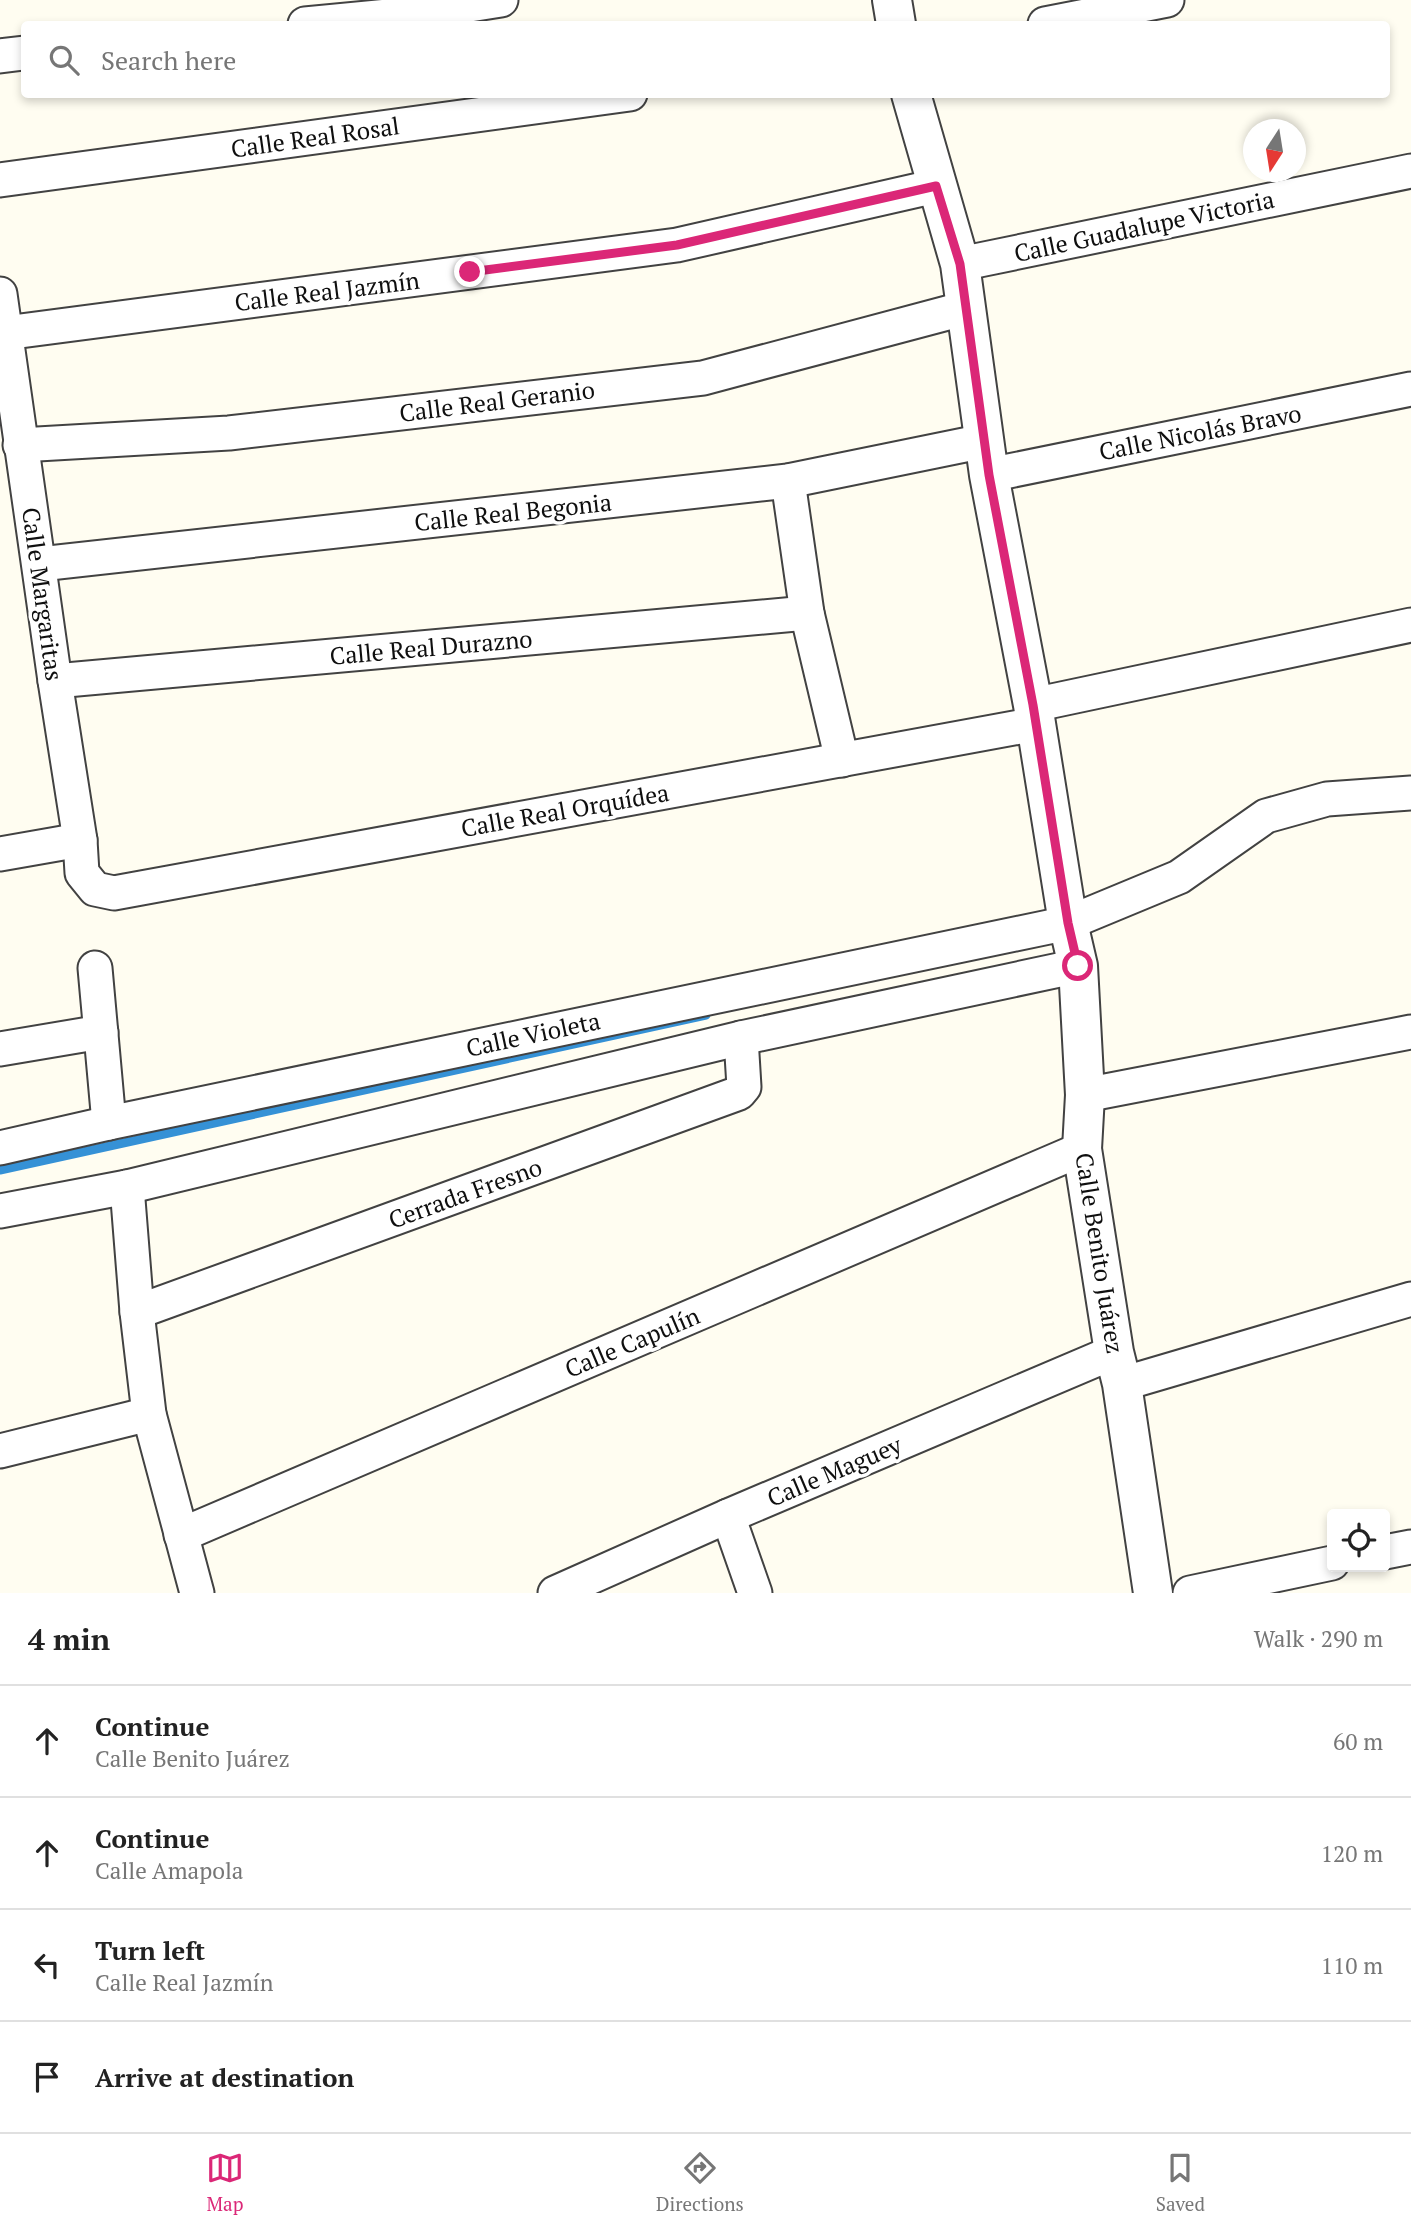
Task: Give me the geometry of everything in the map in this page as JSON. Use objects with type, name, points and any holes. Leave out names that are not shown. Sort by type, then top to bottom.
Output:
[{"type":"street","points":[[336,21],[419,13],[501,0]]},
{"type":"street","points":[[892,0],[896,21]]},
{"type":"street","points":[[1061,14],[1167,0]]},
{"type":"street","points":[[0,56],[21,54]]},
{"type":"street","name":"Calle Real Rosal","points":[[0,180],[601,98]]},
{"type":"street","name":"Calle Benito Juárez","points":[[912,98],[960,264],[987,458],[1035,714],[1068,923],[1078,966],[1085,1095],[1082,1149],[1153,1593]]},
{"type":"street","name":"Calle Guadalupe Victoria","points":[[960,264],[1411,171]]},
{"type":"street","name":"Calle Real Jazmín","points":[[5,333],[677,245],[936,186]]},
{"type":"street","name":"Calle Margaritas","points":[[0,294],[20,445],[80,840],[82,873],[95,889]]},
{"type":"street","name":"Calle Real Geranio","points":[[20,445],[229,433],[703,378],[966,308]]},
{"type":"street","name":"Calle Nicolás Bravo","points":[[987,458],[1411,390]]},
{"type":"street","name":"Calle Real Begonia","points":[[40,564],[987,458]]},
{"type":"street","points":[[788,481],[807,613],[842,760]]},
{"type":"street","name":"Calle Real Durazno","points":[[55,681],[807,613]]},
{"type":"street","name":"Calle Real Orquídea","points":[[95,889],[114,893],[842,760],[1411,625]]},
{"type":"street","name":"Calle Violeta","points":[[0,1149],[109,1123],[930,974],[1068,923],[1179,877],[1266,817],[1327,799],[1411,793]]},
{"type":"street","points":[[0,854],[80,840]]},
{"type":"street","points":[[0,1211],[127,1187],[741,1038],[930,974],[1078,966]]},
{"type":"street","points":[[95,968],[109,1123]]},
{"type":"street","points":[[0,1049],[101,1032]]},
{"type":"street","points":[[1085,1095],[1411,1032]]},
{"type":"street","name":"Cerrada Fresno","points":[[137,1312],[739,1093],[744,1087],[741,1038]]},
{"type":"street","name":"Calle Capulín","points":[[181,1535],[1082,1149]]},
{"type":"street","points":[[127,1187],[137,1312],[149,1414],[197,1593]]},
{"type":"street","name":"Calle Maguey","points":[[555,1593],[728,1516],[1118,1368],[1411,1299]]},
{"type":"street","points":[[0,1451],[149,1414]]},
{"type":"street","points":[[728,1516],[755,1593]]},
{"type":"street","points":[[1390,1551],[1411,1547]]},
{"type":"street","points":[[1190,1593],[1327,1564]]},
{"type":"waterway","points":[[0,1170],[706,1015]]},
{"type":"route","points":[[470,272],[677,245],[936,186],[960,264],[989,475],[1033,705],[1068,923],[1078,966]]}]
